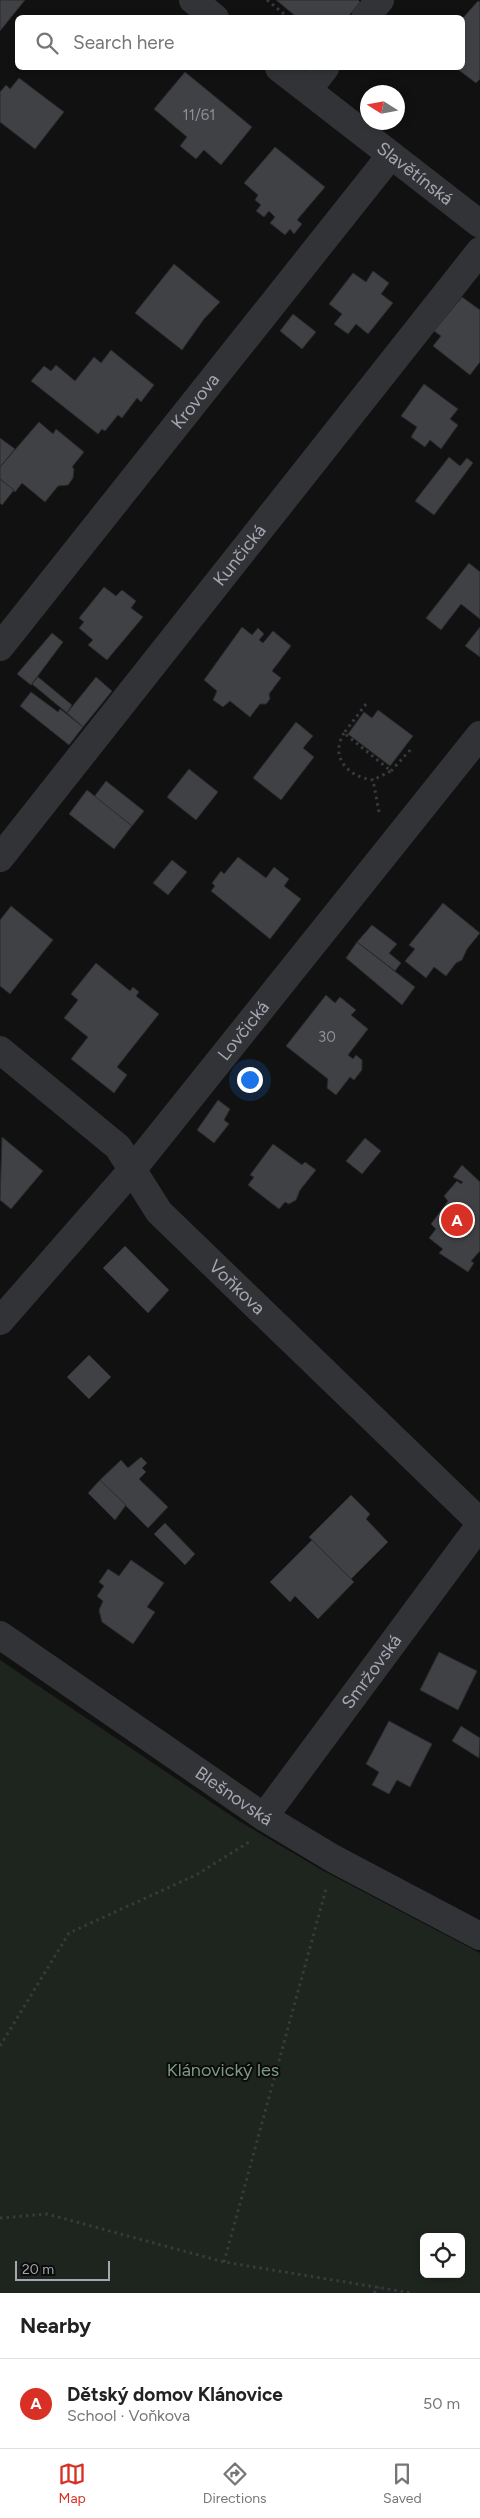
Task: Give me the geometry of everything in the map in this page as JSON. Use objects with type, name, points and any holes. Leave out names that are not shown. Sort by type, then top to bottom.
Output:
[{"type":"street","points":[[193,0],[211,15]]},
{"type":"street","points":[[368,15],[380,0]]},
{"type":"street","name":"Slavětínská","points":[[282,70],[480,224]]},
{"type":"street","points":[[308,90],[323,70]]},
{"type":"street","name":"Krovova","points":[[0,647],[391,155]]},
{"type":"street","name":"Kunčická","points":[[0,858],[480,251]]},
{"type":"street","name":"Lovčická","points":[[0,1322],[132,1170],[480,735]]},
{"type":"street","name":"Voňkova","points":[[0,1050],[118,1147],[159,1212],[480,1524]]},
{"type":"street","name":"Smržovská","points":[[264,1817],[480,1524]]},
{"type":"street","name":"Blešnovská","points":[[0,1635],[264,1817],[334,1859],[480,1936]]},
{"type":"path","points":[[267,0],[285,15]]},
{"type":"path","points":[[366,704],[344,734],[338,750],[342,763],[348,771],[357,776],[373,780],[391,771],[411,749]]},
{"type":"path","points":[[344,734],[391,771]]},
{"type":"path","points":[[373,780],[379,815]]},
{"type":"path","points":[[0,2046],[70,1933],[196,1875],[255,1839],[264,1817]]},
{"type":"path","points":[[224,2262],[334,1859]]},
{"type":"path","points":[[0,2218],[47,2214],[224,2262],[412,2293]]},
{"type":"path","points":[[374,2293],[380,2287]]},
{"type":"green space","name":"Klánovický les","points":[[0,1660],[239,1821],[320,1869],[480,1953],[480,2293],[0,2293]]},
{"type":"building","points":[[0,0],[25,0],[0,31]]},
{"type":"building","points":[[276,0],[358,0],[360,2],[349,15],[294,15]]},
{"type":"building","points":[[478,1],[480,2],[480,79],[476,83],[459,70],[465,70],[465,16]]},
{"type":"building","points":[[185,72],[252,127],[221,165],[204,150],[196,159],[180,146],[187,137],[154,109]]},
{"type":"building","points":[[19,78],[64,112],[35,149],[0,122],[0,92],[6,85],[10,89]]},
{"type":"building","points":[[275,147],[325,187],[297,220],[302,224],[294,234],[290,229],[285,235],[270,223],[275,217],[269,211],[264,217],[256,211],[261,205],[255,200],[258,195],[244,183]]},
{"type":"building","points":[[174,264],[220,302],[204,319],[182,350],[135,313]]},
{"type":"building","points":[[373,271],[389,283],[381,294],[393,303],[368,334],[356,324],[348,334],[334,324],[342,314],[329,304],[353,273],[366,282]]},
{"type":"building","points":[[462,297],[480,310],[480,362],[470,375],[433,346],[441,336],[434,331]]},
{"type":"building","points":[[293,314],[316,332],[302,349],[280,331]]},
{"type":"building","points":[[111,350],[154,385],[141,402],[137,398],[122,418],[118,415],[105,431],[102,429],[98,434],[31,381],[44,366],[51,371],[56,365],[75,381],[94,357],[101,363]]},
{"type":"building","points":[[424,384],[458,409],[450,419],[458,425],[441,449],[430,440],[425,447],[411,437],[417,427],[401,416]]},
{"type":"building","points":[[39,422],[53,434],[56,429],[84,452],[72,467],[74,469],[73,478],[68,485],[58,486],[45,502],[22,483],[15,492],[0,479],[0,467]]},
{"type":"building","points":[[0,438],[15,449],[0,467]]},
{"type":"building","points":[[449,457],[460,466],[467,458],[473,463],[434,515],[415,501]]},
{"type":"building","points":[[0,479],[14,490],[2,505],[0,503]]},
{"type":"building","points":[[469,563],[480,572],[480,619],[461,604],[441,630],[426,618]]},
{"type":"building","points":[[104,587],[116,596],[122,590],[136,601],[131,608],[143,617],[107,660],[88,645],[93,640],[79,628],[84,622],[79,618]]},
{"type":"building","points":[[242,627],[252,635],[258,628],[264,634],[259,640],[263,643],[273,631],[291,646],[272,671],[281,678],[269,694],[270,699],[266,704],[260,704],[250,717],[230,701],[223,707],[213,700],[217,691],[204,680]]},
{"type":"building","points":[[480,627],[480,657],[465,646]]},
{"type":"building","points":[[52,633],[63,642],[31,685],[17,674]]},
{"type":"building","points":[[38,677],[72,705],[67,713],[32,684]]},
{"type":"building","points":[[96,677],[112,691],[83,727],[67,713]]},
{"type":"building","points":[[31,692],[58,712],[60,709],[83,727],[69,745],[20,706]]},
{"type":"building","points":[[378,710],[413,736],[390,766],[348,734],[364,712],[372,718]]},
{"type":"building","points":[[296,722],[313,736],[303,748],[314,757],[281,800],[253,778]]},
{"type":"building","points":[[189,769],[218,792],[196,820],[167,797]]},
{"type":"building","points":[[106,781],[144,811],[132,826],[94,797]]},
{"type":"building","points":[[87,790],[132,826],[114,849],[69,814]]},
{"type":"building","points":[[238,857],[266,878],[274,867],[289,879],[284,886],[301,899],[270,939],[211,891],[215,886],[212,883],[221,871],[224,874]]},
{"type":"building","points":[[172,860],[187,872],[168,895],[153,883]]},
{"type":"building","points":[[443,903],[480,933],[467,949],[462,960],[456,963],[446,976],[434,967],[426,978],[405,961],[415,949],[409,945]]},
{"type":"building","points":[[11,906],[53,940],[10,994],[0,986],[0,920]]},
{"type":"building","points":[[372,925],[397,944],[389,953],[401,963],[395,971],[357,942]]},
{"type":"building","points":[[357,942],[415,987],[402,1005],[346,958]]},
{"type":"building","points":[[96,963],[130,991],[133,987],[139,992],[136,996],[159,1014],[117,1067],[127,1075],[114,1093],[71,1059],[88,1037],[64,1018],[78,1000],[71,994]]},
{"type":"building","points":[[326,995],[335,1003],[340,997],[356,1010],[351,1015],[368,1029],[348,1055],[353,1059],[356,1055],[362,1060],[362,1070],[354,1080],[350,1077],[336,1095],[327,1088],[328,1079],[286,1046]]},
{"type":"building","points":[[218,1100],[230,1109],[224,1120],[229,1124],[214,1143],[197,1130]]},
{"type":"building","points":[[2,1137],[43,1171],[11,1209],[0,1200]]},
{"type":"building","points":[[365,1138],[381,1151],[362,1174],[346,1161]]},
{"type":"building","points":[[273,1144],[302,1165],[305,1162],[316,1170],[300,1190],[296,1200],[289,1204],[285,1202],[279,1209],[248,1185],[254,1177],[250,1175]]},
{"type":"building","points":[[462,1165],[480,1182],[480,1251],[471,1261],[474,1263],[468,1272],[439,1253],[443,1249],[429,1238],[436,1229],[431,1224],[448,1201],[444,1196],[457,1181],[461,1184],[463,1182],[453,1177]]},
{"type":"building","points":[[125,1246],[169,1290],[148,1313],[103,1268]]},
{"type":"building","points":[[89,1355],[111,1377],[89,1399],[67,1377]]},
{"type":"building","points":[[141,1457],[147,1463],[142,1468],[146,1472],[139,1479],[168,1507],[148,1528],[100,1480],[121,1460],[128,1468]]},
{"type":"building","points":[[100,1480],[126,1505],[115,1520],[88,1493]]},
{"type":"building","points":[[351,1495],[370,1514],[366,1519],[388,1542],[351,1579],[309,1537]]},
{"type":"building","points":[[165,1523],[195,1554],[185,1565],[154,1534]]},
{"type":"building","points":[[312,1540],[354,1582],[318,1619],[295,1596],[290,1602],[270,1582]]},
{"type":"building","points":[[131,1560],[164,1583],[147,1607],[155,1612],[133,1644],[102,1622],[99,1610],[103,1601],[97,1596],[104,1586],[99,1582],[108,1569],[119,1576]]},
{"type":"building","points":[[439,1652],[477,1671],[458,1710],[420,1690]]},
{"type":"building","points":[[389,1721],[432,1744],[410,1787],[397,1780],[389,1794],[372,1785],[379,1772],[366,1764]]},
{"type":"building","points":[[461,1726],[480,1738],[479,1758],[452,1741]]},
{"type":"place","name":"Dětský domov Klánovice","points":[[457,1220]]}]
